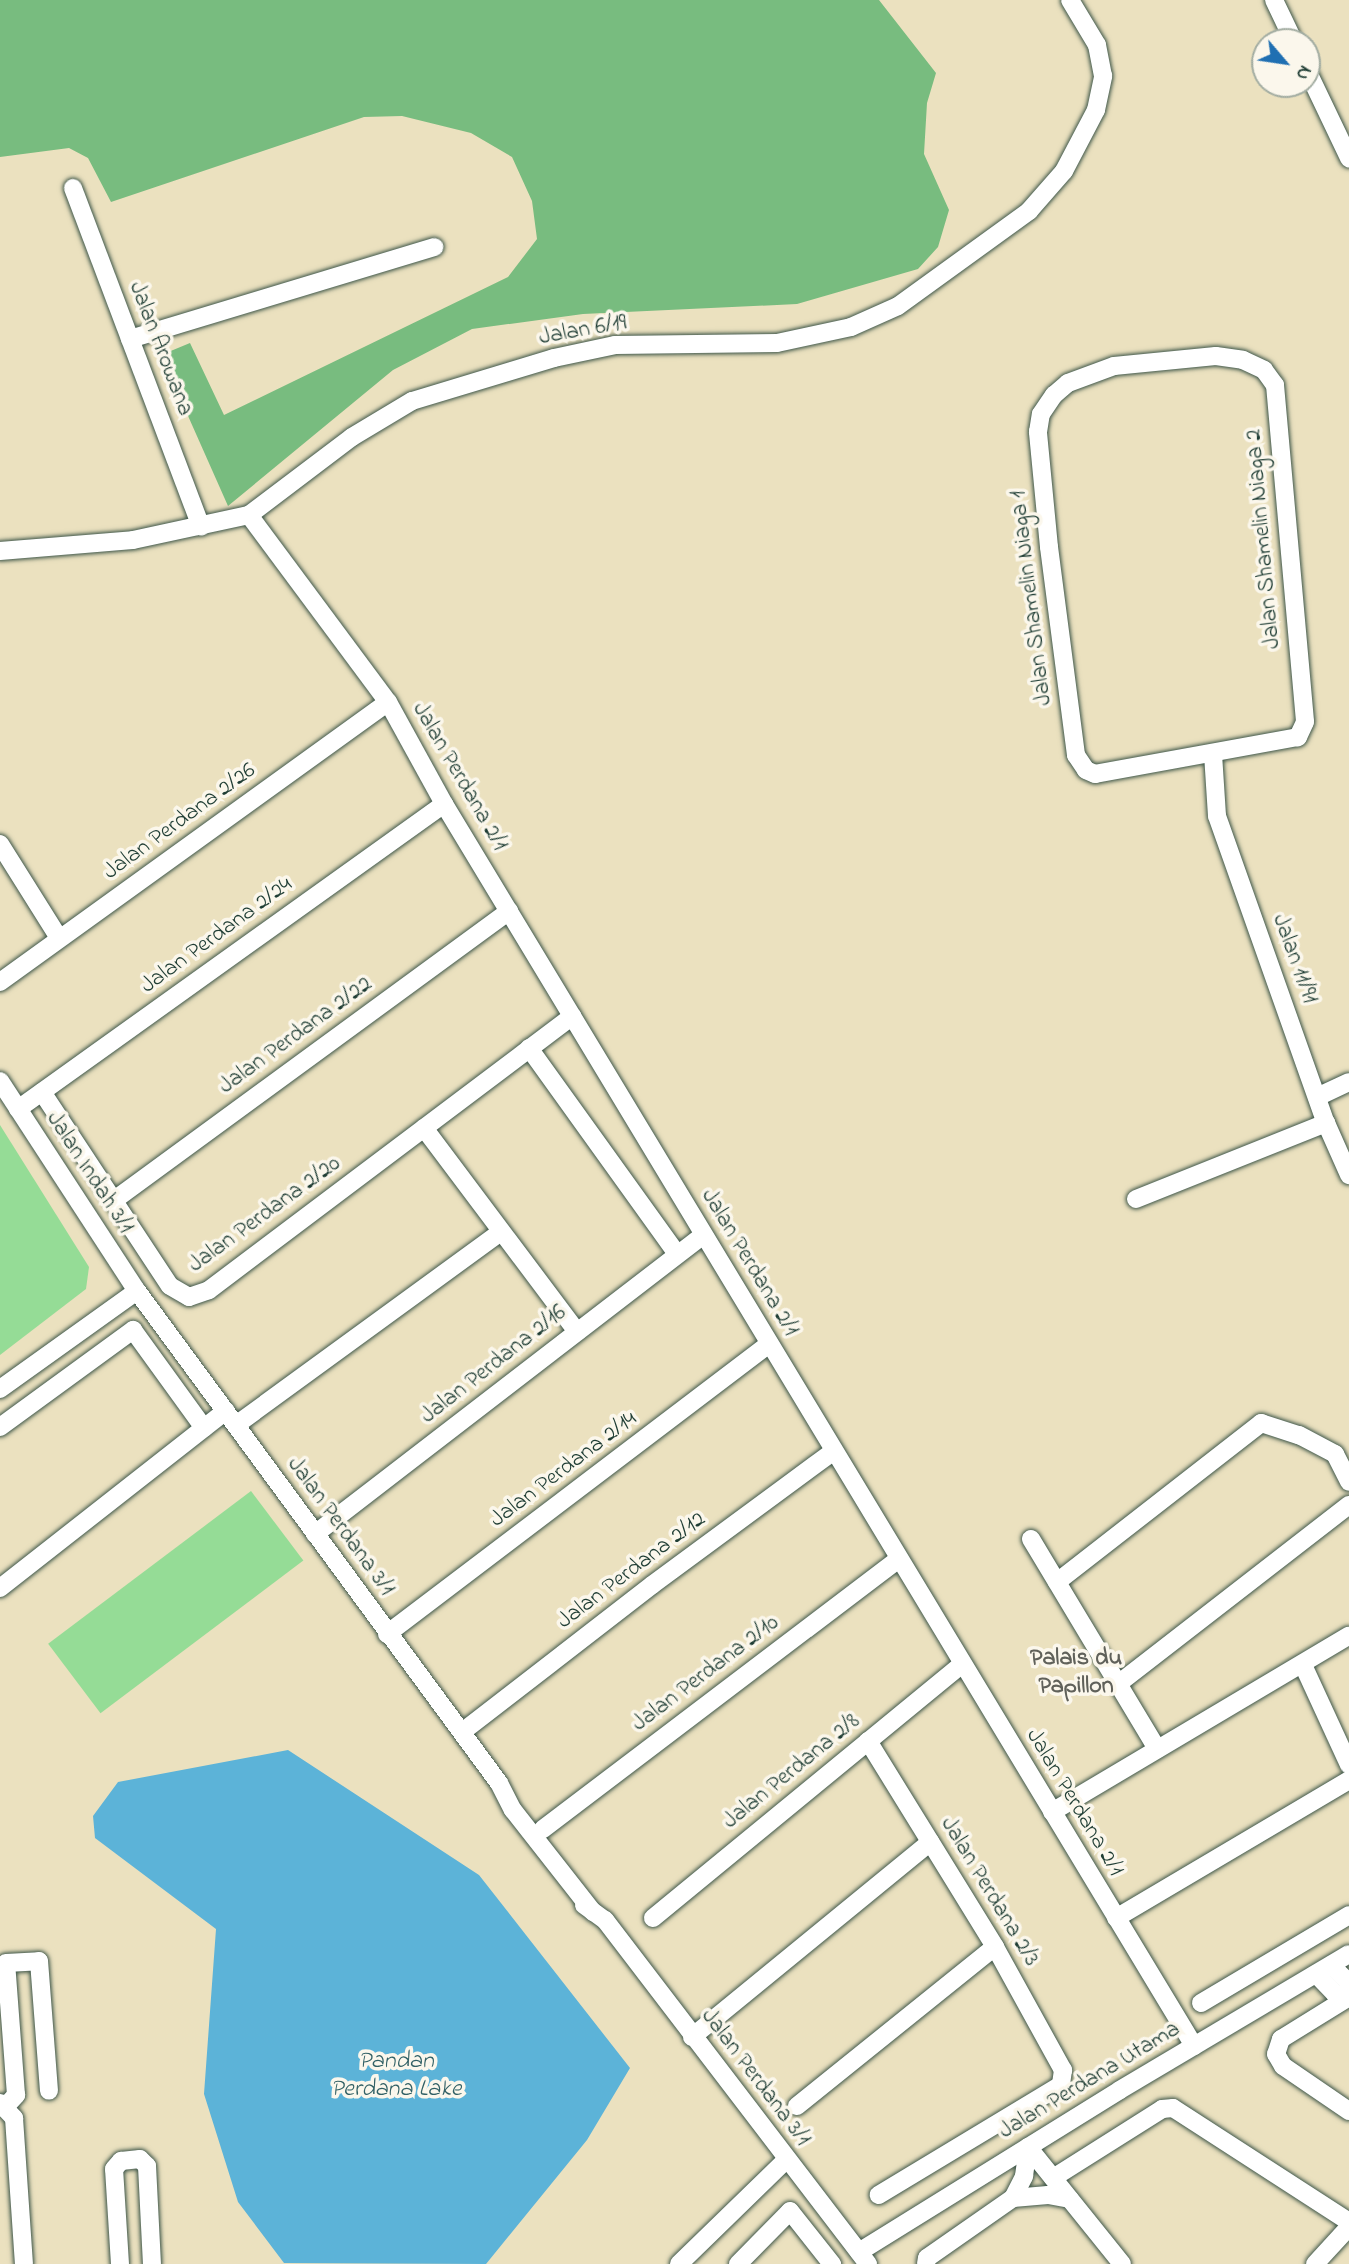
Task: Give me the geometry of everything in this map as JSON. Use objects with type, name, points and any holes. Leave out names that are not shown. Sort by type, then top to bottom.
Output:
[{"type":"street","name":"Jalan 6/19","points":[[249,515],[352,437],[412,401],[554,358],[615,345],[777,343],[851,327],[898,306],[948,267],[989,241],[1047,194],[1084,136],[1096,110],[1103,76],[1097,45],[1070,0]]},
{"type":"street","points":[[1274,0],[1287,28]]},
{"type":"street","points":[[1320,98],[1349,158]]},
{"type":"street","name":"Jalan Arowana","points":[[74,188],[201,527]]},
{"type":"street","points":[[130,339],[434,247]]},
{"type":"street","name":"Jalan Shamelin Niaga 2","points":[[1149,361],[1216,356],[1243,360],[1264,370],[1275,385],[1305,722],[1297,737],[1213,754]]},
{"type":"street","name":"Jalan Shamelin Niaga 1","points":[[1149,361],[1114,366],[1068,383],[1054,396],[1041,414],[1039,423],[1051,562],[1076,755],[1086,770],[1095,774],[1213,754]]},
{"type":"street","points":[[0,551],[133,540],[249,515]]},
{"type":"street","name":"Jalan Perdana 2/1","points":[[249,515],[388,702],[444,804],[1194,2046]]},
{"type":"street","name":"Jalan Perdana 2/26","points":[[0,982],[388,702]]},
{"type":"street","name":"Jalan 11/91","points":[[1213,754],[1217,816],[1326,1123],[1349,1175]]},
{"type":"street","name":"Jalan Perdana 2/24","points":[[18,1109],[444,804]]},
{"type":"street","points":[[0,844],[59,938]]},
{"type":"street","name":"Jalan Perdana 2/22","points":[[113,1201],[509,911]]},
{"type":"street","name":"Jalan Perdana 2/20","points":[[42,1092],[170,1286],[189,1297],[209,1290],[572,1016]]},
{"type":"street","points":[[530,1048],[677,1254]]},
{"type":"street","name":"Jalan Indah 3/1","points":[[0,1081],[137,1291]]},
{"type":"street","points":[[1317,1097],[1349,1082]]},
{"type":"street","points":[[1136,1199],[1326,1123]]},
{"type":"street","points":[[424,1128],[577,1332]]},
{"type":"street","points":[[0,1588],[204,1428],[231,1418],[502,1232]]},
{"type":"street","name":"Jalan Perdana 2/16","points":[[315,1534],[703,1235]]},
{"type":"street","points":[[0,1389],[137,1291]]},
{"type":"street","name":"Jalan Perdana 3/1","points":[[137,1291],[505,1791],[513,1810],[514,1826],[574,1898],[599,1916],[864,2258]]},
{"type":"street","points":[[0,1427],[133,1330],[204,1428]]},
{"type":"street","name":"Jalan Perdana 2/14","points":[[387,1634],[769,1344]]},
{"type":"street","points":[[1057,1582],[1261,1423],[1299,1435],[1335,1454],[1349,1482]]},
{"type":"street","name":"Jalan Perdana 2/12","points":[[462,1732],[652,1585],[834,1451]]},
{"type":"street","points":[[1118,1684],[1349,1505]]},
{"type":"street","points":[[1031,1539],[1157,1749]]},
{"type":"street","name":"Jalan Perdana 2/10","points":[[543,1829],[899,1559]]},
{"type":"street","points":[[1052,1812],[1349,1636]]},
{"type":"street","name":"Jalan Perdana 2/8","points":[[653,1918],[962,1664]]},
{"type":"street","points":[[1303,1665],[1349,1765]]},
{"type":"street","name":"Jalan Perdana 2/3","points":[[868,1741],[995,1947],[1063,2070],[1062,2085],[879,2195]]},
{"type":"street","points":[[1115,1917],[1349,1780]]},
{"type":"street","name":"Jalan Perdana 3/1","points":[[505,1791],[522,1802],[602,1907],[599,1916]]},
{"type":"street","points":[[692,2037],[930,1842]]},
{"type":"street","points":[[1201,2003],[1349,1915]]},
{"type":"street","points":[[797,2106],[995,1947]]},
{"type":"street","name":"Jalan Perdana Utama","points":[[864,2258],[1028,2147],[1349,1954]]},
{"type":"street","points":[[24,2264],[14,2118],[2,2106],[16,2095],[8,2085],[6,1963],[39,1961],[49,2091]]},
{"type":"street","points":[[1323,1969],[1335,1994],[1349,1998]]},
{"type":"street","points":[[1349,1998],[1281,2039],[1276,2054],[1283,2066],[1349,2111]]},
{"type":"street","points":[[1053,2178],[1162,2109],[1181,2112],[1349,2224],[1315,2264]]},
{"type":"street","points":[[1028,2147],[1122,2264]]},
{"type":"street","points":[[926,2264],[927,2258],[1013,2198],[1024,2176],[1028,2147]]},
{"type":"street","points":[[120,2264],[114,2169],[121,2161],[140,2160],[147,2166],[152,2264]]},
{"type":"street","points":[[679,2264],[786,2160]]},
{"type":"street","points":[[1013,2198],[1048,2195],[1070,2199]]},
{"type":"street","points":[[738,2264],[790,2211],[832,2264]]},
{"type":"green space","points":[[0,0],[879,0],[936,73],[927,103],[924,154],[949,210],[938,247],[918,269],[797,304],[583,314],[472,329],[393,370],[228,506],[161,355],[190,343],[224,415],[508,277],[537,239],[532,201],[512,157],[471,133],[402,116],[364,117],[111,202],[88,158],[69,148],[0,157]]},
{"type":"green space","points":[[0,1125],[89,1267],[86,1289],[0,1355]]},
{"type":"green space","points":[[251,1491],[303,1560],[101,1713],[48,1644]]},
{"type":"water","name":"Pandan Perdana Lake","points":[[288,1750],[479,1875],[630,2068],[587,2140],[486,2264],[284,2263],[238,2202],[204,2094],[216,1929],[95,1838],[93,1816],[118,1782]]},
{"type":"district","name":"Palais du Papillon","points":[[1076,1673]]}]
